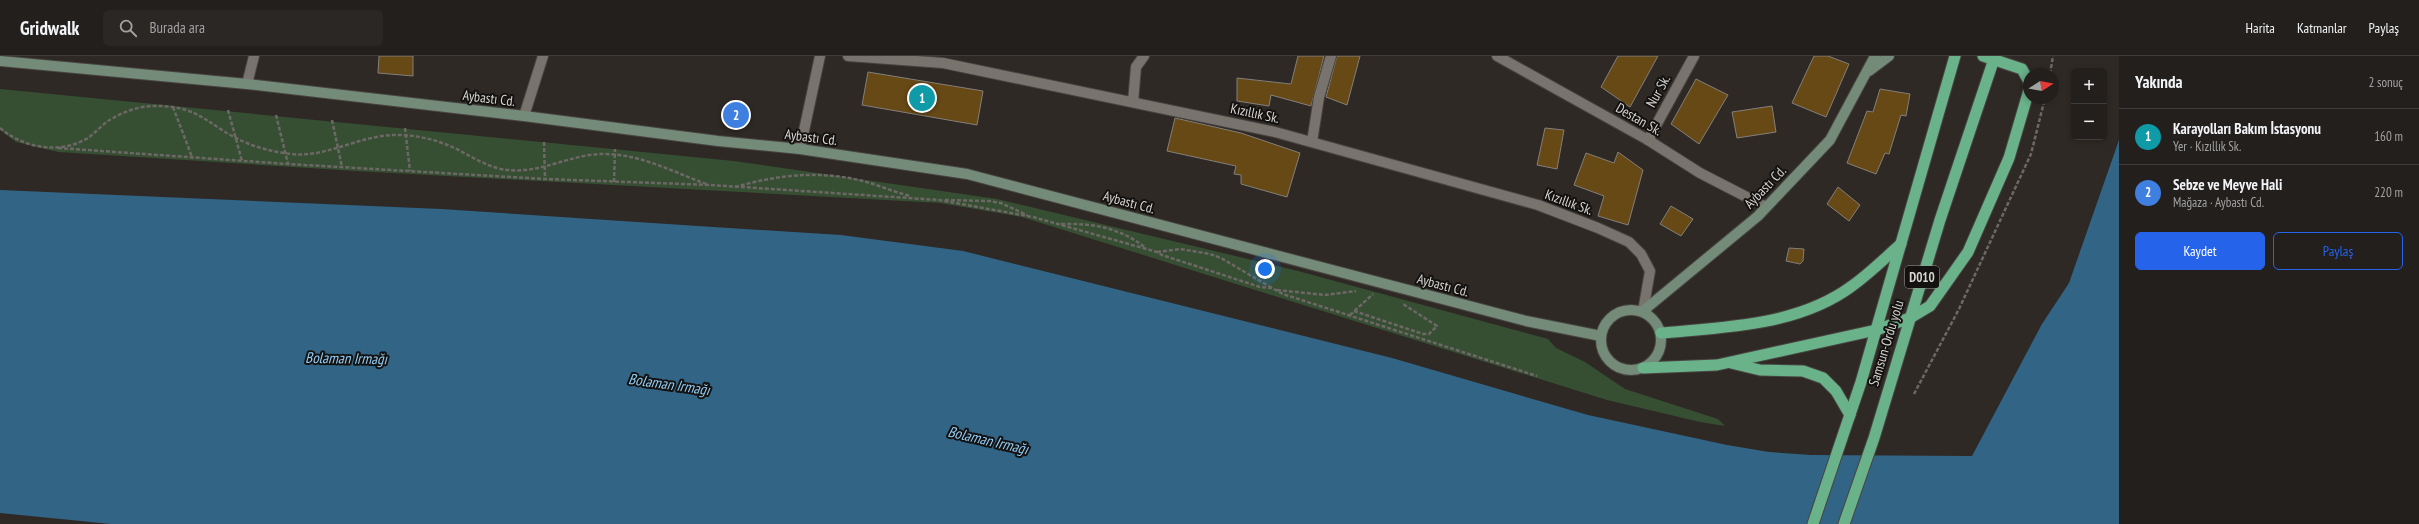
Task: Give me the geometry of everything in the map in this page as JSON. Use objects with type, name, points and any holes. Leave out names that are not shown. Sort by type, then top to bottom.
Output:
[{"type":"highway","name":"Samsun-Ordu yolu","points":[[1813,524],[1846,428],[1876,330],[1955,56]]},
{"type":"highway","name":"Samsun-Ordu yolu","points":[[1844,524],[1874,438],[1990,57]]},
{"type":"highway","points":[[1990,57],[2022,69],[2023,71]]},
{"type":"highway","points":[[1643,368],[1717,365],[1876,330],[1910,318],[1930,306],[1968,252],[2009,158],[2025,104]]},
{"type":"highway","points":[[1661,333],[1748,324],[1807,311],[1852,287],[1901,244]]},
{"type":"highway","points":[[1729,362],[1760,370],[1803,371],[1823,378],[1836,391],[1850,415]]},
{"type":"main road","name":"Aybastı Cd.","points":[[1643,311],[1766,207],[1830,140],[1875,56]]},
{"type":"main road","points":[[1866,73],[1888,56]]},
{"type":"main road","name":"Aybastı Cd.","points":[[0,61],[247,84],[524,116],[718,141],[800,148],[967,174],[1526,321],[1601,336]]},
{"type":"main road","points":[[1634,309],[1643,311],[1657,324],[1661,333],[1662,344],[1652,363],[1643,368],[1633,370],[1622,369],[1613,364],[1606,356],[1601,346],[1601,336],[1608,319],[1616,313],[1634,309]]},
{"type":"street","points":[[247,84],[254,56]]},
{"type":"street","points":[[524,116],[543,56]]},
{"type":"street","points":[[800,148],[820,56]]},
{"type":"street","name":"Kızıllık Sk.","points":[[848,56],[944,60],[1275,132],[1538,205],[1598,228],[1629,242],[1641,254],[1650,272],[1643,311]]},
{"type":"street","points":[[1133,102],[1136,67],[1144,56]]},
{"type":"street","points":[[1312,142],[1319,97],[1332,56]]},
{"type":"street","name":"Destan Sk.","points":[[1497,56],[1648,140],[1700,173],[1766,207]]},
{"type":"street","name":"Nur Sk.","points":[[1648,140],[1694,56]]},
{"type":"path","points":[[2051,68],[2053,56]]},
{"type":"path","points":[[58,148],[87,138],[108,121],[136,108],[157,106],[173,107],[194,112],[236,138],[259,147],[285,153],[316,154],[375,137],[406,136],[443,143],[479,162],[501,169],[521,171],[544,167],[589,155],[615,155],[654,163],[711,185]]},
{"type":"path","points":[[173,107],[192,157]]},
{"type":"path","points":[[228,110],[242,161]]},
{"type":"path","points":[[276,115],[288,164]]},
{"type":"path","points":[[332,120],[342,167]]},
{"type":"path","points":[[0,128],[22,142],[58,148],[288,164],[545,179],[711,185],[939,200],[989,201],[1001,203],[1033,217]]},
{"type":"path","points":[[405,128],[410,171]]},
{"type":"path","points":[[544,142],[545,179]]},
{"type":"path","points":[[614,182],[615,149]]},
{"type":"path","points":[[733,187],[782,176],[816,174],[862,181],[916,198]]},
{"type":"path","points":[[939,200],[1033,217],[1157,252],[1162,255],[1260,287],[1272,288]]},
{"type":"path","points":[[1058,224],[1083,223],[1108,228],[1128,236],[1148,250]]},
{"type":"path","points":[[1157,252],[1186,249],[1210,254],[1221,258],[1283,294],[1537,376]]},
{"type":"path","points":[[1277,290],[1325,294],[1361,291]]},
{"type":"path","points":[[1366,292],[1375,292],[1380,295]]},
{"type":"path","points":[[1349,315],[1375,292]]},
{"type":"path","points":[[1354,311],[1423,334],[1429,334],[1437,326],[1418,312],[1399,302]]},
{"type":"green space","points":[[0,89],[734,161],[997,199],[1298,271],[1548,339],[1556,348],[1585,362],[1625,389],[1718,419],[1725,426],[1700,422],[1607,400],[1022,217],[940,203],[356,171],[58,152],[16,142],[0,130]]},
{"type":"water","name":"Bolaman Irmağı","points":[[2119,140],[2119,524],[111,524],[0,513],[0,190],[441,209],[841,235],[963,251],[1392,358],[1588,415],[1727,445],[1769,452],[1811,455],[1972,456],[2042,324],[2069,283]]},
{"type":"building","points":[[379,56],[413,56],[413,76],[378,73]]},
{"type":"building","points":[[1298,56],[1324,56],[1311,106],[1271,95],[1269,106],[1237,101],[1237,78],[1291,84]]},
{"type":"building","points":[[1337,56],[1360,56],[1347,105],[1326,97]]},
{"type":"building","points":[[1618,56],[1658,56],[1630,107],[1601,87]]},
{"type":"building","points":[[1814,56],[1828,56],[1849,64],[1826,117],[1792,103]]},
{"type":"building","points":[[868,72],[983,91],[977,125],[862,105]]},
{"type":"building","points":[[1696,79],[1728,95],[1699,144],[1671,124]]},
{"type":"building","points":[[1880,89],[1910,94],[1906,116],[1901,115],[1889,154],[1885,153],[1876,174],[1847,163],[1867,111],[1873,112]]},
{"type":"building","points":[[1772,106],[1776,132],[1737,138],[1732,112]]},
{"type":"building","points":[[1175,118],[1241,133],[1300,153],[1287,197],[1241,184],[1241,175],[1234,174],[1236,166],[1167,151]]},
{"type":"building","points":[[1545,128],[1564,130],[1557,169],[1537,165]]},
{"type":"building","points":[[1618,152],[1643,170],[1628,225],[1598,216],[1604,196],[1574,185],[1586,153],[1614,163]]},
{"type":"building","points":[[1838,187],[1860,205],[1849,221],[1827,204]]},
{"type":"building","points":[[1671,206],[1693,219],[1681,236],[1660,224]]},
{"type":"building","points":[[1789,248],[1804,249],[1803,261],[1800,264],[1786,261]]},
{"type":"place","name":"Karayolları Bakım İstasyonu","points":[[922,98]]},
{"type":"place","name":"Sebze ve Meyve Hali","points":[[736,115]]}]
